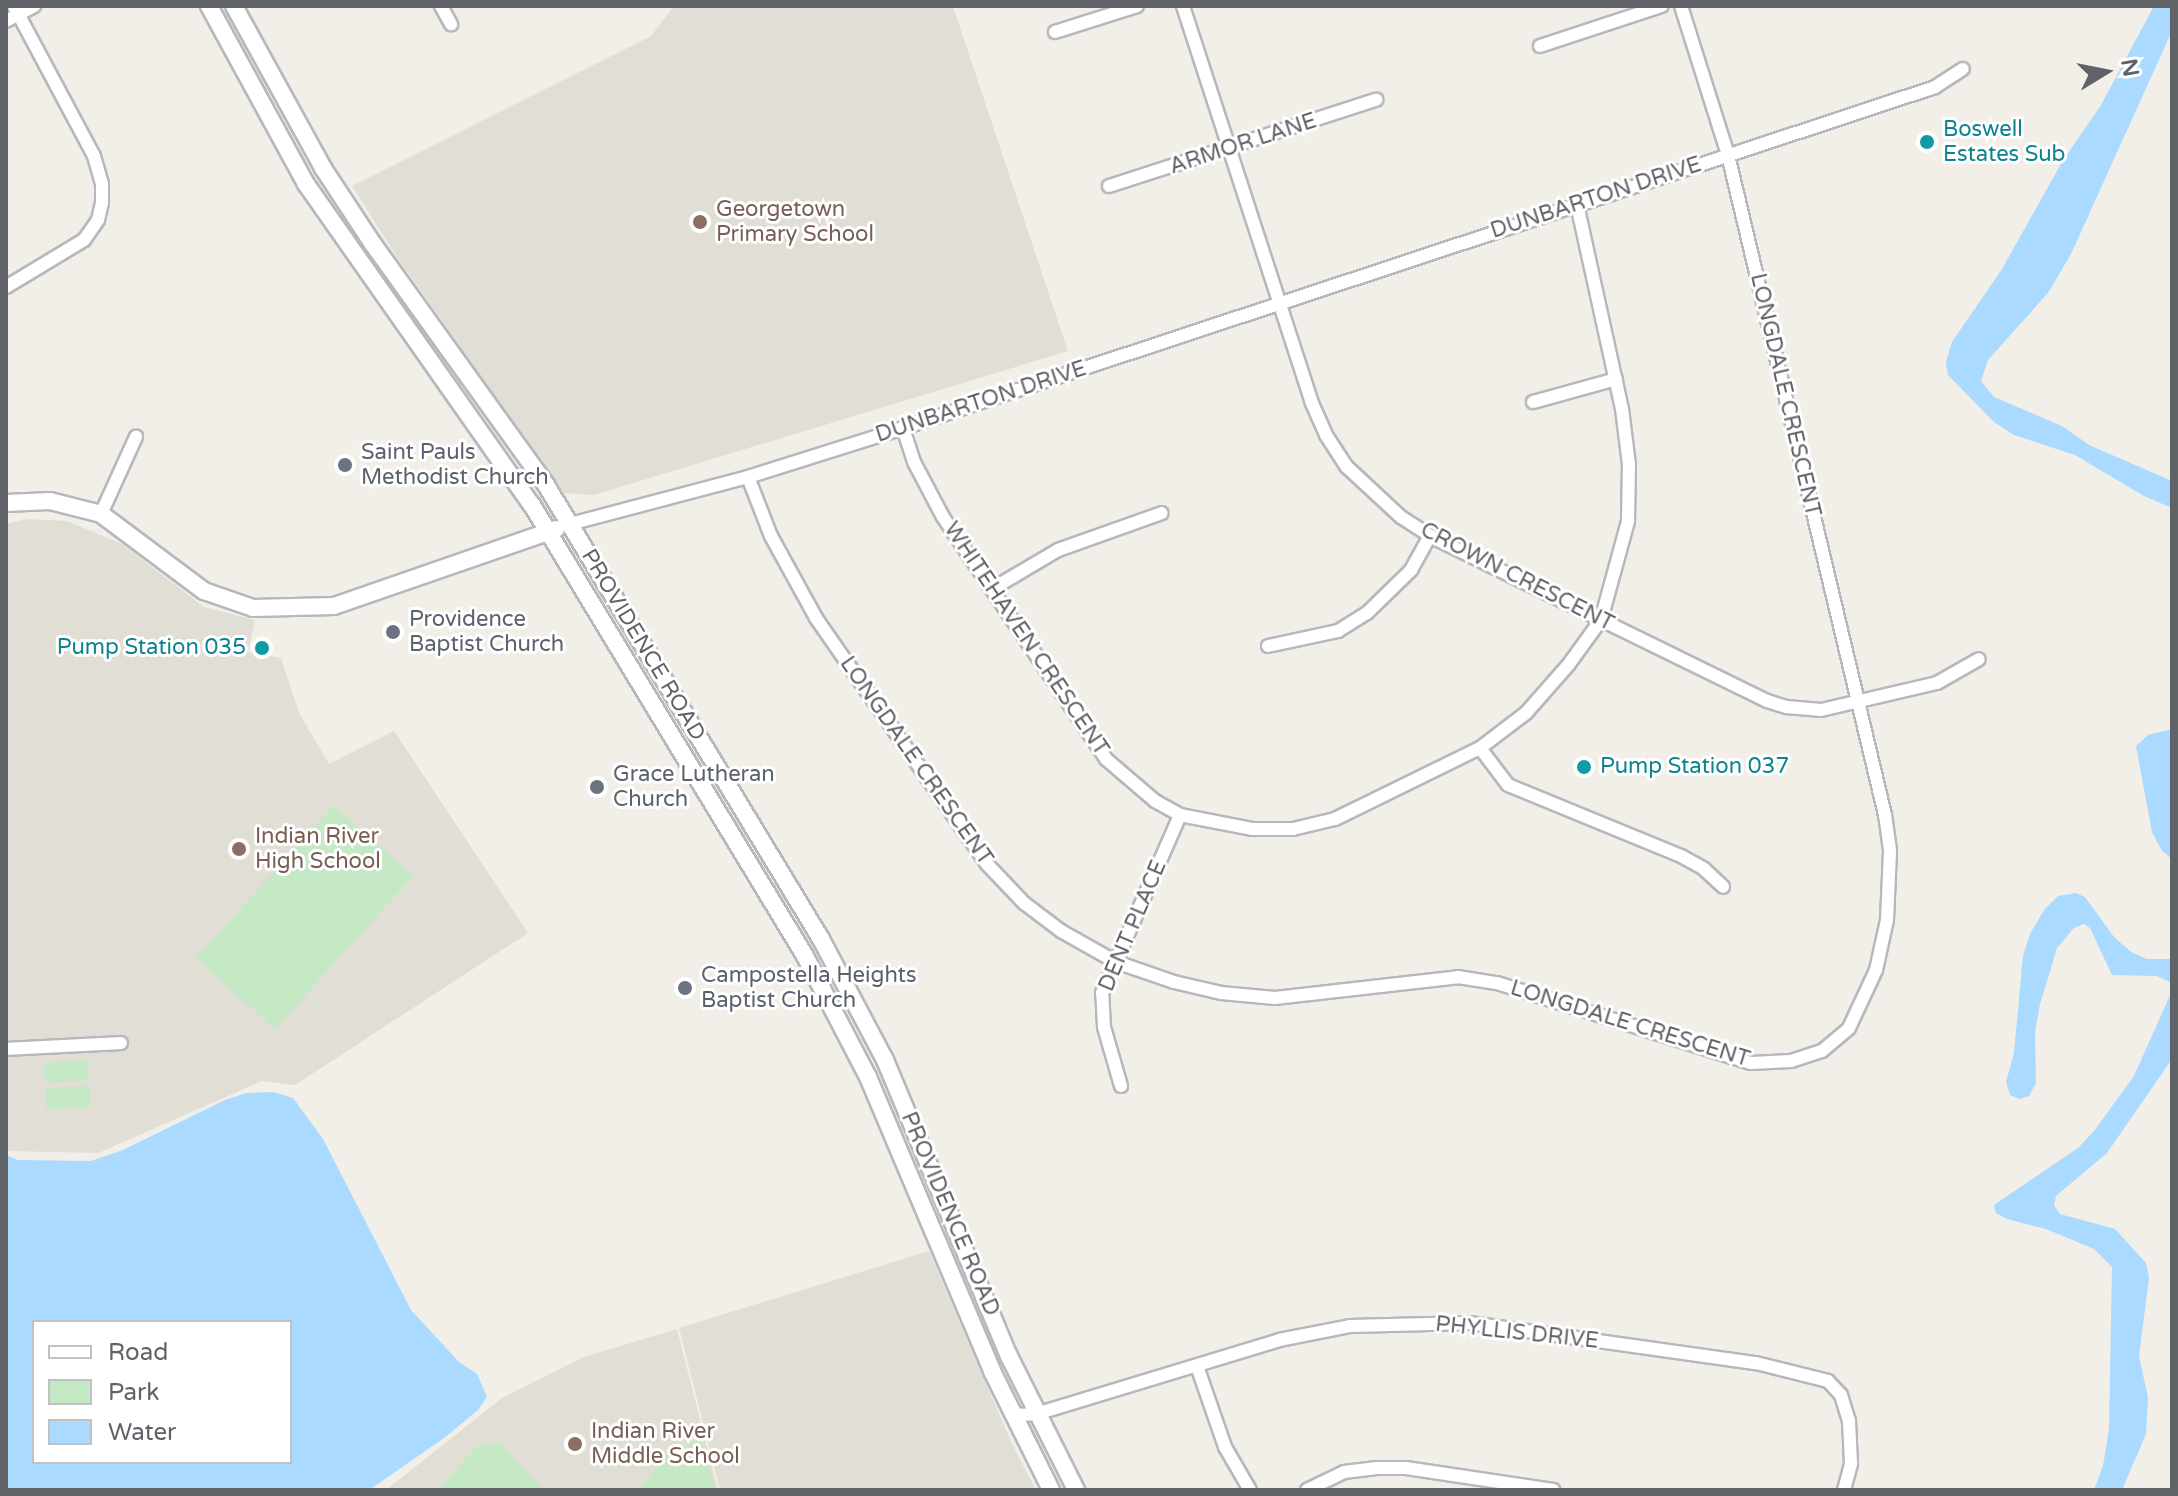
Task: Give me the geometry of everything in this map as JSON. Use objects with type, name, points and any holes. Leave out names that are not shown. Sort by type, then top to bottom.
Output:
[{"type":"main road","name":"PROVIDENCE ROAD","points":[[209,6],[283,145],[331,222],[479,426],[548,532],[782,916],[838,1016],[889,1123],[1012,1415],[1051,1490]]},
{"type":"main road","name":"PROVIDENCE ROAD","points":[[234,6],[299,128],[347,206],[501,419],[570,524],[813,926],[859,1009],[904,1102],[1036,1414],[1076,1490]]},
{"type":"main road","name":"DUNBARTON DRIVE","points":[[6,503],[50,501],[101,514],[204,591],[253,608],[334,606],[570,524]]},
{"type":"street","points":[[6,21],[16,10],[34,6]]},
{"type":"street","points":[[441,6],[451,24]]},
{"type":"street","points":[[1055,32],[1137,6]]},
{"type":"street","name":"CROWN CRESCENT","points":[[1183,6],[1311,401],[1326,435],[1347,467],[1389,507],[1430,536],[1777,704],[1804,711],[1821,710],[1937,683],[1979,659]]},
{"type":"street","points":[[1540,46],[1662,6]]},
{"type":"street","name":"LONGDALE CRESCENT","points":[[748,477],[771,536],[816,618],[986,863],[1024,903],[1061,931],[1116,962],[1174,982],[1221,993],[1275,998],[1458,977],[1497,983],[1751,1063],[1776,1063],[1807,1057],[1839,1039],[1859,1013],[1876,970],[1887,920],[1890,850],[1858,701],[1728,155],[1681,6]]},
{"type":"street","points":[[6,287],[84,240],[98,220],[102,203],[102,184],[94,156],[16,10]]},
{"type":"street","name":"DUNBARTON DRIVE","points":[[570,524],[748,477],[903,428],[1935,87],[1963,69]]},
{"type":"street","name":"ARMOR LANE","points":[[1109,186],[1376,100]]},
{"type":"street","name":"WHITEHAVEN CRESCENT","points":[[903,428],[914,462],[937,507],[1106,759],[1155,801],[1180,815],[1252,829],[1293,829],[1335,819],[1480,748],[1526,713],[1569,664],[1601,620],[1621,551],[1630,493],[1627,440],[1577,205]]},
{"type":"street","points":[[1533,402],[1616,379]]},
{"type":"street","points":[[101,514],[136,437]]},
{"type":"street","points":[[992,589],[1058,550],[1162,513]]},
{"type":"street","points":[[1268,646],[1338,631],[1367,613],[1411,570],[1430,536]]},
{"type":"street","points":[[1480,748],[1508,785],[1681,856],[1704,869],[1723,887]]},
{"type":"street","name":"DENT PLACE","points":[[1121,1086],[1104,1027],[1102,993],[1180,815]]},
{"type":"street","points":[[6,1049],[121,1043]]},
{"type":"street","name":"PHYLLIS DRIVE","points":[[1012,1415],[1036,1414],[1279,1340],[1350,1326],[1470,1323],[1756,1363],[1813,1374],[1835,1387],[1846,1404],[1851,1464],[1844,1490]]},
{"type":"street","points":[[1197,1366],[1225,1447],[1250,1490]]},
{"type":"street","points":[[1307,1490],[1344,1472],[1375,1468],[1406,1468],[1479,1486],[1553,1490]]},
{"type":"shaded area","name":"Georgetown Primary School","points":[[674,6],[953,6],[1068,351],[594,495],[564,493],[397,257],[352,186],[651,36]]},
{"type":"shaded area","name":"Indian River High School","points":[[27,519],[67,521],[122,544],[204,607],[255,620],[248,652],[281,658],[299,713],[329,764],[394,731],[528,933],[295,1085],[262,1081],[98,1153],[6,1151],[6,524]]},
{"type":"shaded area","points":[[929,1251],[1012,1444],[1036,1490],[720,1490],[679,1328]]},
{"type":"shaded area","name":"Indian River Middle School","points":[[677,1329],[718,1490],[386,1490],[502,1398],[584,1357]]},
{"type":"green space","points":[[334,805],[413,876],[275,1029],[196,958]]},
{"type":"green space","points":[[87,1059],[89,1079],[45,1083],[43,1064]]},
{"type":"green space","points":[[90,1086],[91,1107],[46,1109],[45,1088]]},
{"type":"green space","points":[[700,1438],[716,1490],[638,1490],[667,1455]]},
{"type":"green space","points":[[500,1443],[543,1490],[438,1490],[478,1445]]},
{"type":"water","points":[[2154,6],[2172,6],[2172,31],[2071,254],[2048,293],[1988,360],[1981,381],[1994,397],[2062,426],[2089,445],[2172,481],[2172,508],[2144,496],[2075,455],[2014,435],[1994,422],[1948,375],[1946,362],[1952,342],[2002,269],[2062,162],[2101,105]]},
{"type":"water","points":[[2172,729],[2172,859],[2162,851],[2152,832],[2136,746],[2148,735]]},
{"type":"water","points":[[2076,893],[2085,897],[2114,937],[2131,952],[2147,959],[2172,959],[2172,983],[2157,976],[2112,975],[2090,928],[2084,924],[2074,928],[2057,948],[2040,1004],[2035,1032],[2036,1083],[2029,1096],[2019,1099],[2010,1095],[2006,1082],[2014,1053],[2023,956],[2030,934],[2044,910],[2058,896]]},
{"type":"water","points":[[2172,991],[2172,1059],[2107,1153],[2056,1196],[2054,1205],[2060,1214],[2115,1229],[2146,1263],[2149,1278],[2139,1356],[2148,1398],[2146,1434],[2122,1490],[2094,1490],[2103,1466],[2109,1429],[2112,1267],[2094,1249],[2046,1229],[2007,1219],[1996,1213],[1994,1205],[2078,1148],[2094,1131],[2134,1076]]},
{"type":"water","points":[[274,1092],[293,1098],[323,1139],[411,1310],[459,1362],[477,1374],[487,1397],[478,1410],[444,1438],[369,1490],[6,1490],[6,1155],[18,1160],[91,1161],[123,1150],[225,1100],[246,1093]]},
{"type":"place","name":"Boswell Estates Sub","points":[[1927,142]]},
{"type":"place","name":"Georgetown Primary School","points":[[700,222]]},
{"type":"place","name":"Saint Pauls Methodist Church","points":[[345,465]]},
{"type":"place","name":"Providence Baptist Church","points":[[393,632]]},
{"type":"place","name":"Pump Station 035","points":[[262,648]]},
{"type":"place","name":"Pump Station 037","points":[[1584,767]]},
{"type":"place","name":"Grace Lutheran Church","points":[[597,787]]},
{"type":"place","name":"Indian River High School","points":[[239,849]]},
{"type":"place","name":"Campostella Heights Baptist Church","points":[[685,988]]},
{"type":"place","name":"Indian River Middle School","points":[[575,1444]]}]
